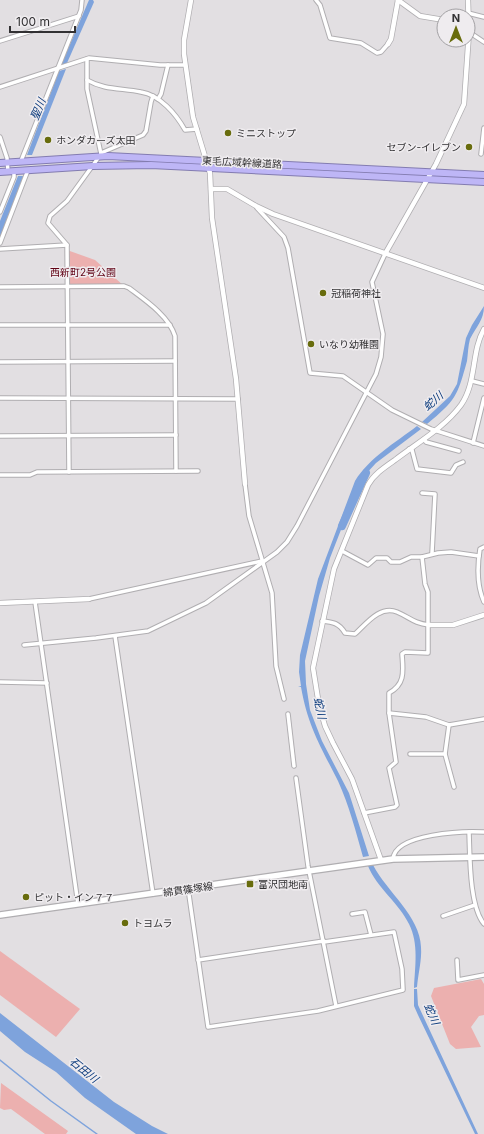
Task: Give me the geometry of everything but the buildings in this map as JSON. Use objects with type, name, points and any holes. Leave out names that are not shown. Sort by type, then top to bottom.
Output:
[{"type":"highway","name":"東毛広域幹線道路","points":[[0,162],[101,154],[208,164],[484,182]]},
{"type":"highway","name":"東毛広域幹線道路","points":[[0,172],[93,166],[208,164],[484,175]]},
{"type":"main road","name":"綿貫篠塚線","points":[[0,916],[393,858],[484,856]]},
{"type":"street","points":[[22,161],[79,16],[82,0]]},
{"type":"street","points":[[191,0],[184,40],[185,65],[193,118],[208,164],[211,189],[212,224],[225,301],[238,399],[244,484],[249,516],[272,593],[276,666],[284,699]]},
{"type":"street","points":[[316,0],[320,5],[330,38],[361,43],[377,53],[381,52],[391,39],[398,0],[420,16],[436,19]]},
{"type":"street","points":[[0,41],[79,16]]},
{"type":"street","points":[[24,645],[115,636],[148,631],[206,603],[280,549],[294,531],[376,374],[381,357],[383,326],[372,282],[385,254],[431,173],[464,104],[468,48]]},
{"type":"street","points":[[0,87],[87,59],[185,65]]},
{"type":"street","points":[[87,59],[87,89],[101,154]]},
{"type":"street","points":[[158,99],[161,94],[168,65]]},
{"type":"street","points":[[87,80],[97,86],[142,92],[153,96],[179,120],[185,130],[197,130]]},
{"type":"street","points":[[69,472],[67,245],[48,223],[48,219],[67,200],[101,154],[143,135],[146,131],[153,96]]},
{"type":"street","points":[[480,154],[484,128]]},
{"type":"street","points":[[0,137],[7,162],[14,171],[14,178],[0,212]]},
{"type":"street","points":[[0,243],[27,170]]},
{"type":"street","points":[[211,189],[227,189],[256,206],[385,254],[484,288]]},
{"type":"street","points":[[256,206],[284,237],[288,248],[310,373],[343,376],[392,410],[413,421],[433,430],[484,446]]},
{"type":"street","points":[[0,249],[67,245]]},
{"type":"street","points":[[0,287],[124,286],[129,288],[162,316],[170,325],[175,336],[176,471]]},
{"type":"street","points":[[0,325],[170,325]]},
{"type":"street","points":[[379,860],[352,779],[328,733],[317,699],[313,668],[322,621],[334,569],[371,480],[433,430],[460,405],[472,381],[479,340],[484,329]]},
{"type":"street","points":[[0,362],[175,361]]},
{"type":"street","points":[[472,381],[484,384]]},
{"type":"street","points":[[0,398],[176,400],[238,399]]},
{"type":"street","points":[[473,443],[484,398]]},
{"type":"street","points":[[0,436],[176,435]]},
{"type":"street","points":[[423,438],[426,442],[459,451]]},
{"type":"street","points":[[409,449],[413,455],[417,469],[450,472],[456,465],[463,462]]},
{"type":"street","points":[[0,475],[69,472],[198,471]]},
{"type":"street","points":[[422,493],[436,494],[432,553]]},
{"type":"street","points":[[484,547],[480,549],[479,556],[479,591],[484,602]]},
{"type":"street","points":[[342,551],[368,565],[376,558],[388,558],[391,562],[400,562],[411,557],[422,557],[432,553],[450,552],[479,556]]},
{"type":"street","points":[[364,813],[395,807],[397,805],[390,768],[396,762],[389,713],[389,693],[398,687],[403,677],[402,654],[405,652],[428,653],[428,592],[425,584],[422,557]]},
{"type":"street","points":[[0,603],[89,599],[263,561]]},
{"type":"street","points":[[35,602],[78,904]]},
{"type":"street","points":[[322,621],[334,622],[341,625],[345,633],[355,634],[370,619],[380,613],[391,611],[397,612],[413,622],[429,625],[453,625],[484,615]]},
{"type":"street","points":[[115,636],[153,894]]},
{"type":"street","points":[[0,682],[47,683]]},
{"type":"street","points":[[389,713],[426,717],[449,725],[484,719]]},
{"type":"street","points":[[288,714],[294,766]]},
{"type":"street","points":[[449,725],[445,754],[454,786]]},
{"type":"street","points":[[410,754],[445,754]]},
{"type":"street","points":[[296,778],[310,871],[336,1006]]},
{"type":"street","points":[[469,832],[471,874],[475,905],[484,924]]},
{"type":"street","points":[[393,858],[395,851],[413,841],[442,834],[484,832]]},
{"type":"street","points":[[188,888],[198,960],[208,1027],[293,1015],[403,990],[402,969],[395,933],[370,935],[198,960]]},
{"type":"street","points":[[443,916],[475,905]]},
{"type":"street","points":[[352,914],[366,912],[370,935]]},
{"type":"street","points":[[457,960],[458,980],[484,975]]},
{"type":"green space","name":"西新町2号公園","points":[[67,250],[95,260],[124,286],[68,287]]},
{"type":"green space","points":[[0,951],[80,1009],[56,1037],[0,995]]},
{"type":"green space","points":[[481,979],[484,984],[484,1015],[479,1016],[471,1027],[481,1047],[456,1049],[450,1044],[431,996],[434,988]]},
{"type":"green space","points":[[1,1083],[68,1131],[66,1134],[45,1134],[11,1109],[4,1110],[0,1108]]},
{"type":"water","points":[[89,0],[93,0],[94,2],[67,63],[61,65]]},
{"type":"water","points":[[66,69],[32,155],[27,155],[59,71]]},
{"type":"water","points":[[18,176],[24,176],[0,238],[0,221]]},
{"type":"water","points":[[484,306],[483,315],[470,339],[467,361],[458,390],[450,403],[444,409],[427,424],[422,422],[450,396],[457,384],[466,338]]},
{"type":"water","points":[[417,426],[421,429],[376,463],[365,475],[353,499],[330,558],[319,596],[305,661],[306,684],[310,710],[322,741],[349,793],[369,856],[363,857],[346,799],[311,725],[301,687],[298,687],[301,686],[299,672],[300,655],[318,579],[355,481],[361,472],[375,458]]},
{"type":"water","points":[[373,865],[386,885],[402,904],[415,925],[419,936],[421,952],[417,987],[414,988],[416,955],[412,932],[405,916],[372,874],[368,866]]},
{"type":"water","points":[[414,989],[417,989],[418,1005],[478,1134],[475,1134],[414,1006]]},
{"type":"water","points":[[0,1013],[114,1102],[152,1126],[168,1134],[136,1134],[85,1098],[56,1072],[25,1052],[0,1031]]},
{"type":"waterway","name":"蛇川","points":[[342,526],[366,473]]},
{"type":"waterway","points":[[0,1060],[51,1101],[97,1134]]},
{"type":"place","name":"ミニストップ","points":[[228,133]]},
{"type":"place","name":"ホンダカーズ太田","points":[[48,140]]},
{"type":"place","name":"セブン-イレブン","points":[[469,147]]},
{"type":"place","name":"冠稲荷神社","points":[[323,293]]},
{"type":"place","name":"いなり幼稚園","points":[[311,344]]},
{"type":"place","name":"富沢団地南","points":[[250,884]]},
{"type":"place","name":"ピット・イン７７","points":[[26,897]]},
{"type":"place","name":"トヨムラ","points":[[125,923]]},
{"type":"water label","name":"聖川","points":[[38,109]]},
{"type":"water label","name":"石田川","points":[[84,1070]]}]
